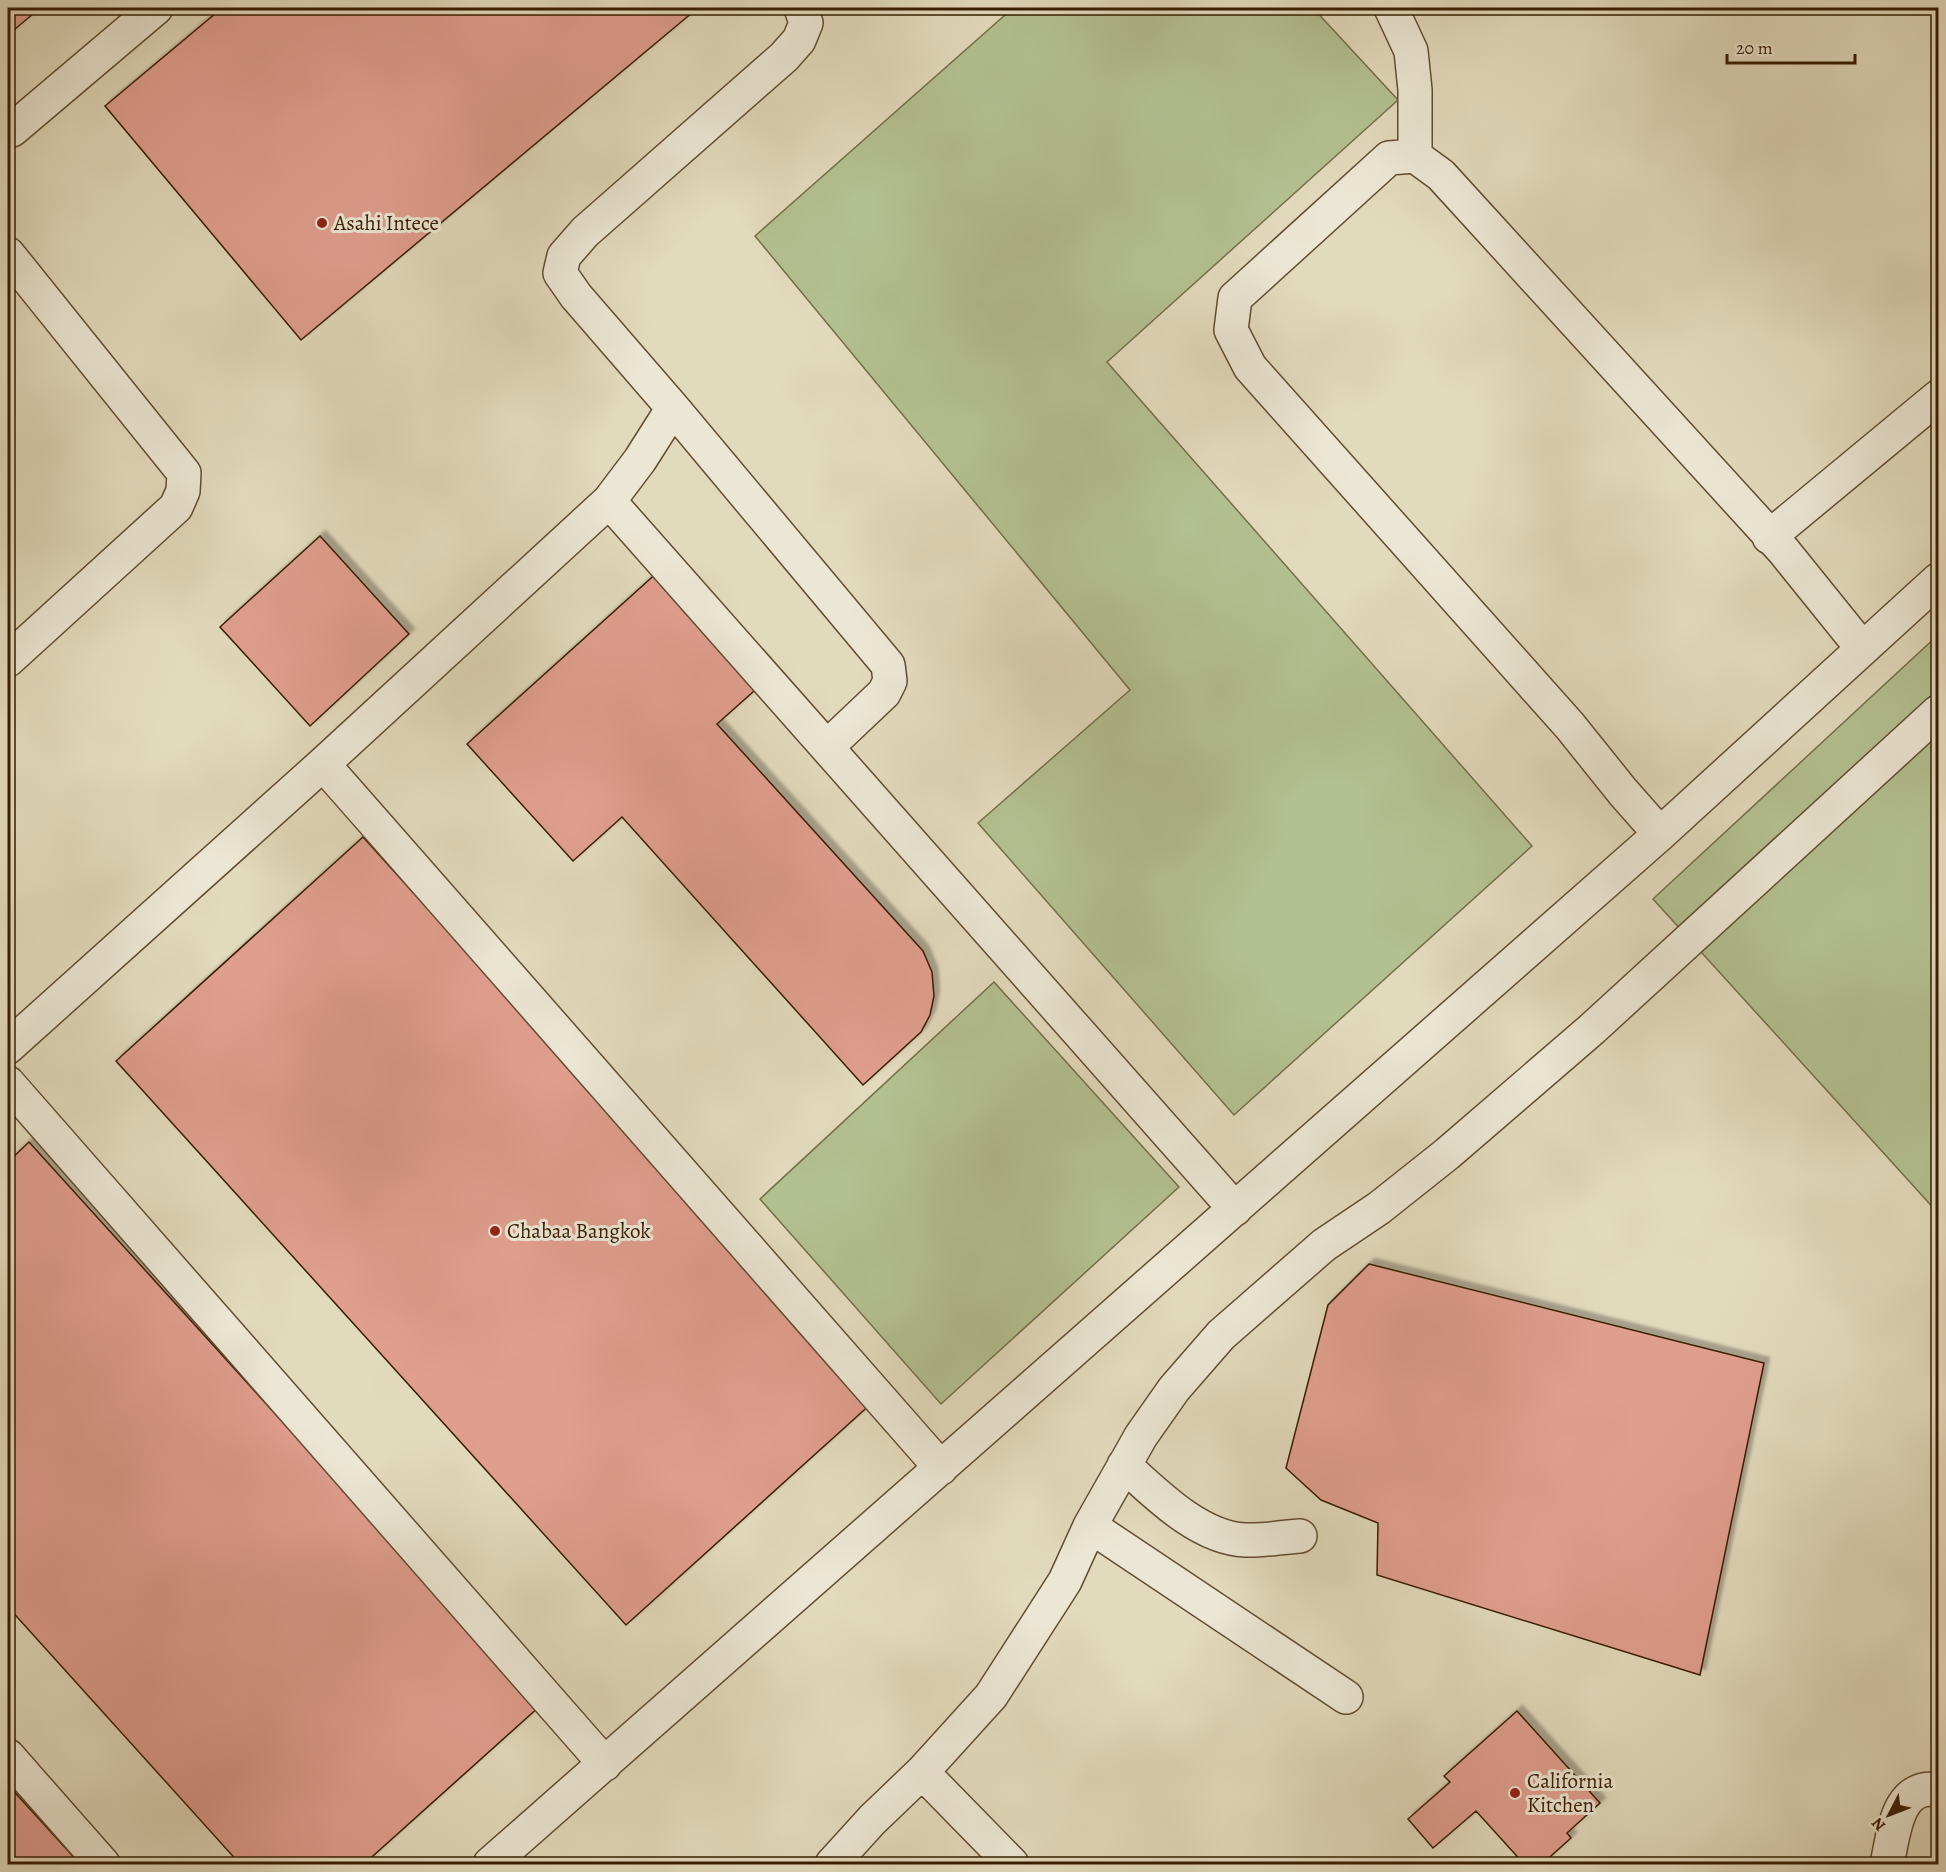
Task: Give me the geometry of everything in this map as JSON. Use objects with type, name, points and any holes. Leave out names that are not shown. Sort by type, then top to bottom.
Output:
[{"type":"street","points":[[12,130],[156,8]]},
{"type":"street","points":[[801,8],[806,23],[799,40],[784,57],[585,232],[564,256],[560,273],[576,296],[888,665],[890,681],[884,693],[827,747]]},
{"type":"street","points":[[1391,8],[1411,51],[1415,90],[1415,156]]},
{"type":"street","points":[[1660,834],[1570,726],[1250,367],[1231,330],[1235,298],[1389,158],[1415,156],[1441,176],[1776,544],[1828,604],[1862,648]]},
{"type":"street","points":[[8,254],[184,473],[183,491],[176,507],[8,660]]},
{"type":"street","points":[[1776,544],[1938,397]]},
{"type":"street","points":[[8,1047],[323,764],[609,501],[640,460],[673,408]]},
{"type":"street","points":[[609,501],[1235,1209]]},
{"type":"street","points":[[490,1864],[1660,834],[1938,580]]},
{"type":"street","points":[[832,1864],[872,1820],[922,1772],[991,1696],[1065,1581],[1090,1527],[1141,1436],[1174,1389],[1221,1335],[1324,1245],[1379,1208],[1430,1167],[1583,1036],[1938,712]]},
{"type":"street","points":[[323,764],[941,1468]]},
{"type":"street","points":[[8,1083],[604,1764]]},
{"type":"street","points":[[1124,1465],[1162,1501],[1206,1530],[1243,1540],[1300,1536]]},
{"type":"street","points":[[1090,1527],[1346,1697]]},
{"type":"street","points":[[8,1756],[103,1864]]},
{"type":"street","points":[[922,1772],[1011,1864]]},
{"type":"street","points":[[1887,1864],[1901,1806],[1912,1794],[1927,1788],[1938,1790]]},
{"type":"green space","points":[[1013,8],[1313,8],[1398,100],[1107,362],[1532,846],[1234,1115],[978,823],[1130,690],[755,236]]},
{"type":"green space","points":[[1938,635],[1938,1213],[1653,899]]},
{"type":"green space","points":[[994,982],[1179,1187],[941,1404],[760,1199]]},
{"type":"building","points":[[8,8],[40,8],[8,35]]},
{"type":"building","name":"Asahi Intece","points":[[222,8],[689,8],[693,12],[301,340],[105,106]]},
{"type":"building","points":[[320,536],[409,634],[310,726],[220,627]]},
{"type":"building","points":[[660,570],[763,683],[717,724],[923,951],[932,972],[934,996],[930,1015],[921,1032],[863,1085],[622,817],[573,861],[467,744]]},
{"type":"building","name":"Chabaa Bangkok","points":[[363,837],[873,1402],[626,1625],[116,1061]]},
{"type":"building","points":[[29,1142],[540,1706],[364,1864],[240,1864],[8,1607],[8,1162]]},
{"type":"building","points":[[1369,1264],[1764,1363],[1700,1675],[1377,1575],[1378,1523],[1321,1500],[1286,1468],[1328,1305]]},
{"type":"building","name":"California Kitchen","points":[[1517,1711],[1600,1803],[1567,1833],[1571,1838],[1542,1864],[1524,1864],[1476,1811],[1433,1848],[1408,1819],[1450,1782],[1444,1776]]},
{"type":"building","points":[[8,1785],[80,1864],[8,1864]]},
{"type":"place","name":"Asahi Intece","points":[[322,223]]},
{"type":"place","name":"Chabaa Bangkok","points":[[495,1231]]},
{"type":"place","name":"California Kitchen","points":[[1515,1793]]}]
